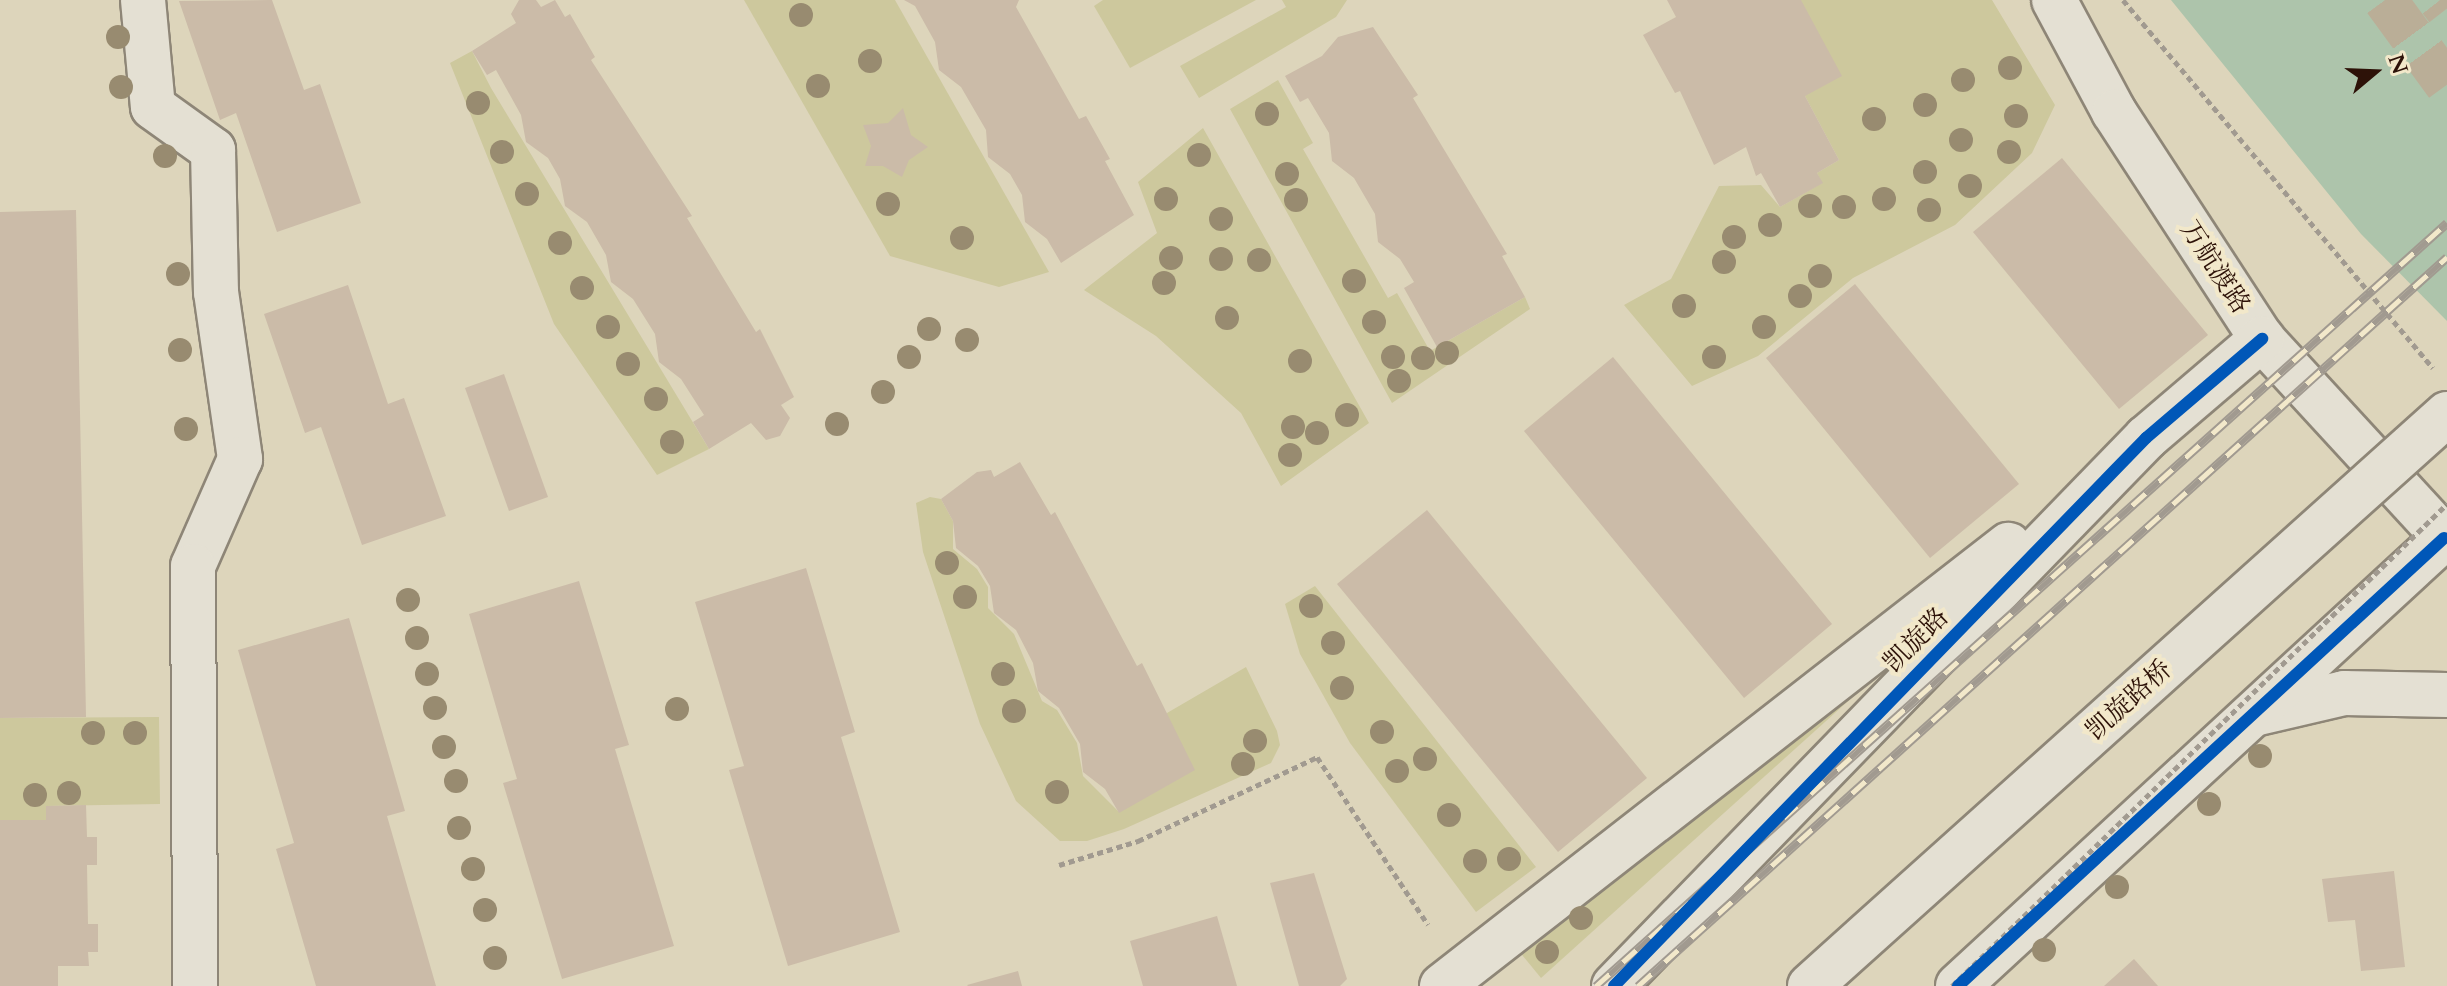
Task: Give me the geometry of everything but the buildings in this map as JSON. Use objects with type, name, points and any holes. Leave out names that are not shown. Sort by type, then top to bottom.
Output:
[{"type":"street","points":[[143,0],[153,107],[213,150],[216,292],[240,459],[193,566],[195,986]]},
{"type":"street","name":"万航渡路","points":[[2054,0],[2114,112],[2262,339],[2446,527]]},
{"type":"street","name":"凯旋路","points":[[1614,986],[2146,438],[2262,339]]},
{"type":"street","name":"凯旋路桥","points":[[1810,986],[2447,414]]},
{"type":"street","points":[[1442,986],[2146,438]]},
{"type":"street","points":[[1955,986],[2256,713],[2446,527]]},
{"type":"street","points":[[2256,713],[2344,693],[2447,695]]},
{"type":"path","points":[[2123,0],[2437,372]]},
{"type":"path","points":[[1955,986],[2446,527]]},
{"type":"path","points":[[1059,865],[1138,841],[1317,757],[1428,925]]},
{"type":"shaded area","points":[[744,0],[895,0],[1049,272],[999,287],[890,256]]},
{"type":"shaded area","points":[[1103,0],[1256,0],[1130,68],[1094,6]]},
{"type":"shaded area","points":[[1282,0],[1347,0],[1336,17],[1199,98],[1180,66],[1286,7]]},
{"type":"shaded area","points":[[1801,0],[1992,0],[2055,105],[2032,153],[1955,225],[1853,278],[1758,356],[1692,386],[1624,305],[1671,279],[1719,186],[1761,185],[1780,207],[1822,183],[1817,173],[1839,160],[1805,96]]},
{"type":"shaded area","points":[[2171,0],[2447,0],[2447,321],[2361,234]]},
{"type":"shaded area","points":[[472,51],[491,88],[709,449],[657,475],[554,324],[450,63]]},
{"type":"shaded area","points":[[1278,80],[1313,143],[1303,149],[1388,298],[1397,293],[1430,351],[1525,297],[1530,309],[1392,403],[1230,109]]},
{"type":"shaded area","points":[[1203,128],[1369,423],[1281,486],[1241,413],[1156,336],[1084,290],[1157,233],[1138,182]]},
{"type":"shaded area","points":[[930,497],[941,499],[953,521],[953,549],[977,569],[988,587],[988,608],[1014,634],[1042,701],[1057,710],[1077,743],[1083,776],[1119,812],[1167,713],[1246,667],[1277,731],[1280,745],[1271,763],[1124,829],[1087,841],[1060,841],[1016,801],[980,724],[923,552],[916,503]]},
{"type":"shaded area","points":[[1315,586],[1536,867],[1476,912],[1350,743],[1300,654],[1285,604]]},
{"type":"shaded area","points":[[1927,630],[1541,978],[1518,950]]},
{"type":"shaded area","points":[[159,717],[160,804],[46,806],[46,820],[0,820],[0,718]]},
{"type":"tunnel","points":[[2385,0],[2447,85]]},
{"type":"tunnel","points":[[2440,0],[2447,9]]},
{"type":"railway","points":[[1596,986],[2447,223]]},
{"type":"railway","points":[[1638,986],[2447,257]]},
{"type":"cycle path","points":[[1614,986],[2146,438],[2262,339]]},
{"type":"cycle path","points":[[1958,986],[2444,538]]}]
